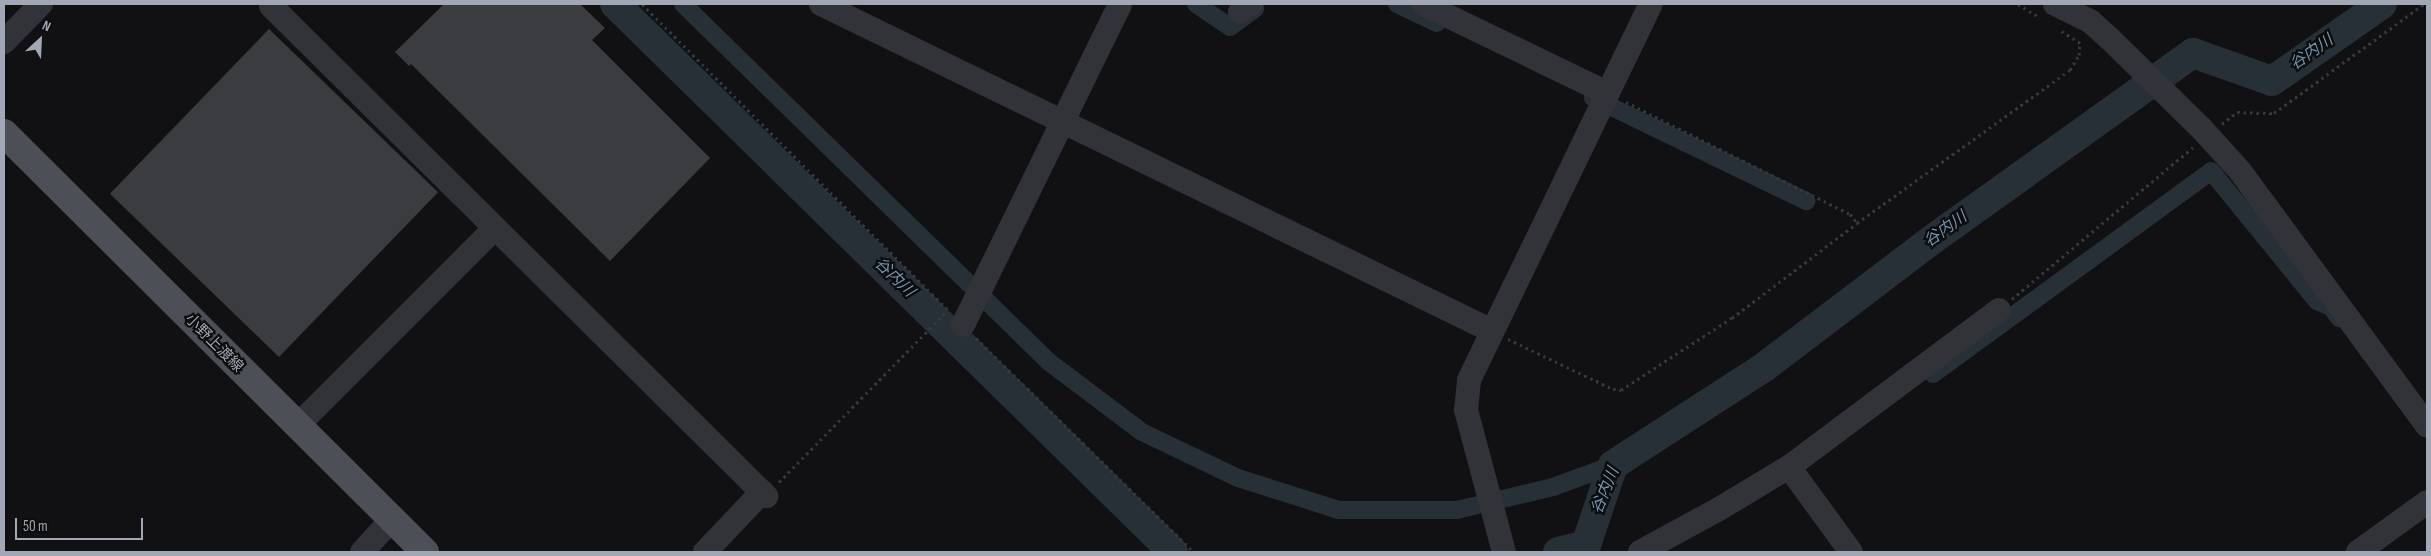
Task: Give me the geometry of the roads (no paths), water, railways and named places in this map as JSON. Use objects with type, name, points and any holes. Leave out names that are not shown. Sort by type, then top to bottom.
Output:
[{"type":"main road","name":"小野上渡線","points":[[4,133],[296,426],[425,552]]},
{"type":"street","points":[[4,42],[41,4]]},
{"type":"street","points":[[821,4],[1492,331]]},
{"type":"street","points":[[954,319],[1063,123],[1120,4]]},
{"type":"street","points":[[1423,4],[1607,93]]},
{"type":"street","points":[[1504,552],[1466,410],[1469,380],[1651,4]]},
{"type":"street","points":[[271,6],[764,494],[705,552]]},
{"type":"street","points":[[2048,11],[2090,21],[2204,132],[2240,172],[2427,426]]},
{"type":"street","points":[[296,426],[495,228]]},
{"type":"street","points":[[1640,552],[1719,509],[1789,467],[1998,310]]},
{"type":"street","points":[[1789,467],[1851,552]]},
{"type":"street","points":[[2358,552],[2427,502]]},
{"type":"street","points":[[362,552],[392,519]]},
{"type":"waterway","name":"谷内川","points":[[615,4],[1173,552]]},
{"type":"waterway","points":[[683,4],[1049,362],[1142,432],[1238,478],[1339,510],[1457,510],[1553,487],[1613,465]]},
{"type":"waterway","points":[[1196,4],[1230,27],[1255,9]]},
{"type":"waterway","points":[[1397,4],[1437,23]]},
{"type":"waterway","name":"谷内川","points":[[1558,552],[1586,545],[1613,465],[1763,368],[1933,239],[2193,53],[2272,81],[2382,4]]},
{"type":"waterway","points":[[1593,98],[1806,201]]},
{"type":"waterway","points":[[1933,374],[2211,171],[2317,301],[2331,307],[2339,318]]}]
